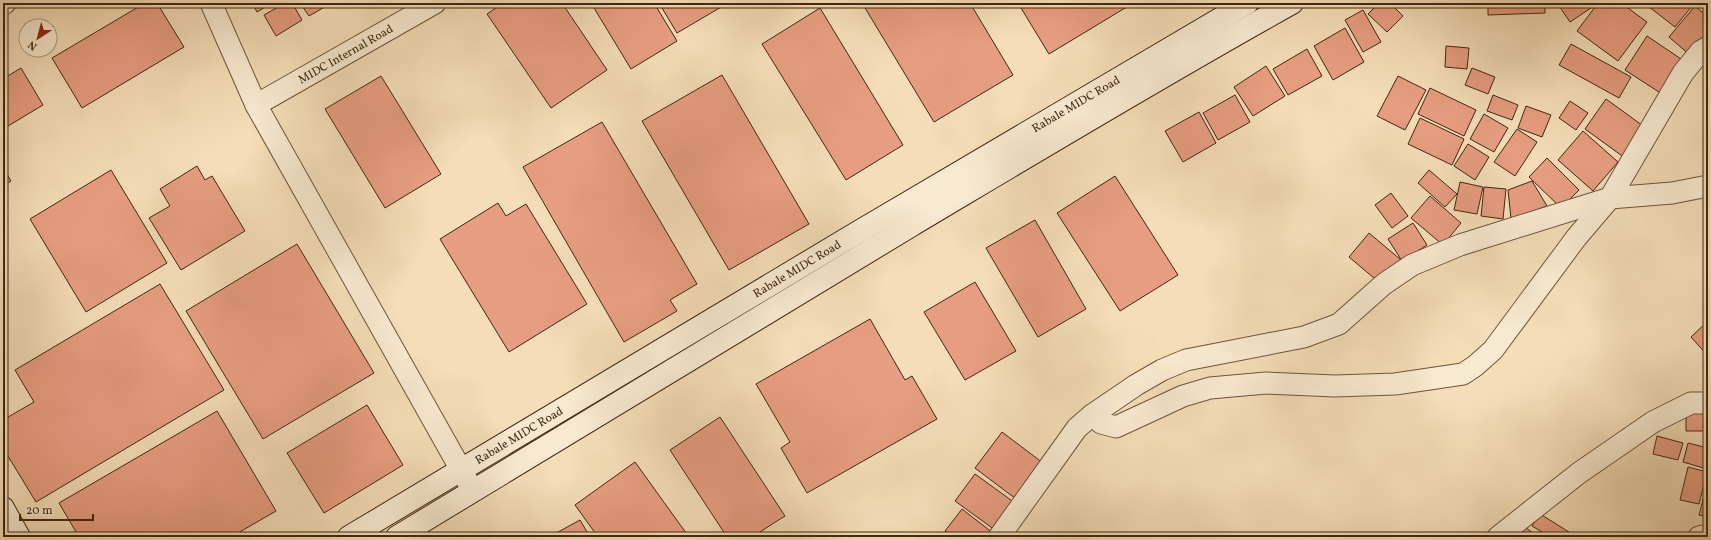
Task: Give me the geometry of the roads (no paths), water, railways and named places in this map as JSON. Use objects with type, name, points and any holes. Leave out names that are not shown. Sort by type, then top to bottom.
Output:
[{"type":"main road","name":"Rabale MIDC Road","points":[[397,537],[774,308],[1247,3]]},
{"type":"main road","name":"Rabale MIDC Road","points":[[349,537],[764,288],[1180,65],[1291,3]]},
{"type":"main road","points":[[764,288],[774,308]]},
{"type":"main road","points":[[3,508],[19,537]]},
{"type":"street","points":[[210,3],[256,105],[473,491]]},
{"type":"street","name":"MIDC Internal Road","points":[[256,105],[434,3]]},
{"type":"street","points":[[1092,415],[1101,423],[1116,427],[1183,396],[1210,388],[1266,383],[1334,386],[1395,384],[1462,374],[1475,366],[1492,350],[1576,238],[1610,198],[1683,73],[1701,51],[1708,46]]},
{"type":"street","points":[[999,537],[1077,428],[1092,415],[1136,385],[1162,370],[1186,360],[1304,337],[1339,324],[1384,284],[1419,262],[1460,245],[1610,198],[1672,193],[1708,186]]},
{"type":"street","points":[[1498,537],[1579,473],[1653,422],[1692,404],[1708,403]]},
{"type":"street","points":[[1699,537],[1708,535]]}]
